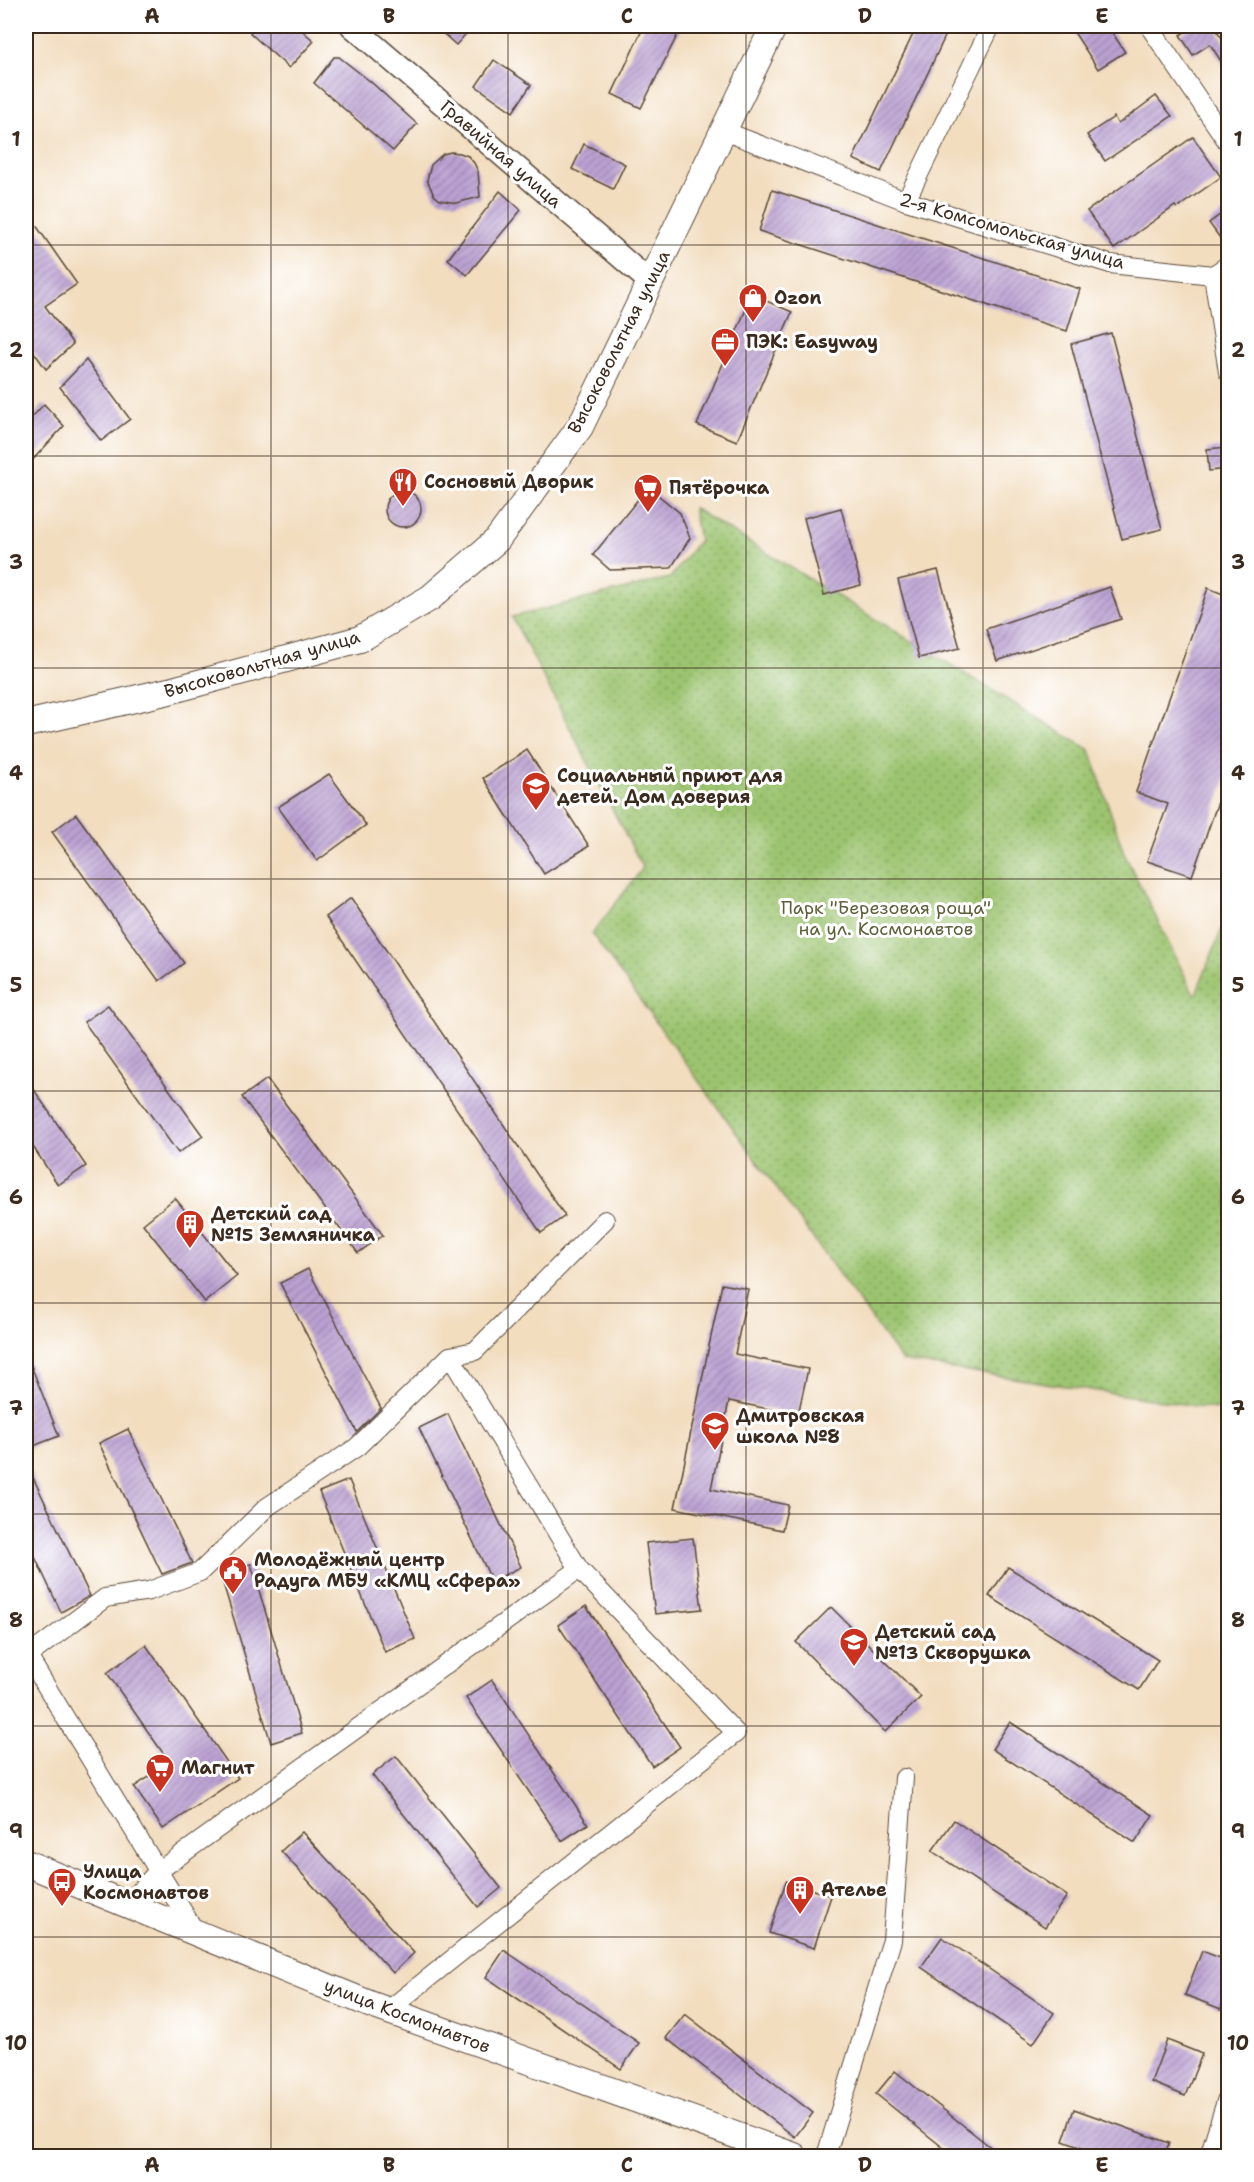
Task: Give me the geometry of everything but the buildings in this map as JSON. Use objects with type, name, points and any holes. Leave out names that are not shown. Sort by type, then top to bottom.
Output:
[{"type":"main road","name":"Высоковольтная улица","points":[[26,724],[169,690],[360,639],[430,598],[497,540],[580,427],[774,26]]},
{"type":"main road","name":"улица Космонавтов","points":[[26,1863],[387,2011],[794,2157]]},
{"type":"street","name":"Гравийная улица","points":[[352,26],[650,282]]},
{"type":"street","points":[[906,201],[991,26]]},
{"type":"street","points":[[1149,26],[1228,142]]},
{"type":"street","name":"2-я Комсомольская улица","points":[[724,131],[906,201],[1110,264],[1213,275]]},
{"type":"street","points":[[1228,266],[1213,275],[1228,372]]},
{"type":"street","points":[[196,1933],[26,1658],[105,1598],[149,1591],[200,1572],[267,1507],[357,1447],[450,1356],[474,1351],[605,1220]]},
{"type":"street","points":[[387,2011],[736,1733],[579,1569],[450,1356]]},
{"type":"street","points":[[127,1905],[158,1872],[579,1569]]},
{"type":"street","points":[[826,2157],[892,1940],[904,1778]]},
{"type":"street","points":[[1209,2157],[1228,2095]]},
{"type":"green space","name":"Парк \"Березовая роща\" на ул. Космонавтов","points":[[693,508],[1090,750],[1124,853],[1195,996],[1228,914],[1228,1411],[902,1361],[592,934],[643,868],[512,617],[670,578],[699,540]]},
{"type":"place","name":"Ozon","points":[[753,324]]},
{"type":"place","name":"ПЭК: Easyway","points":[[725,368]]},
{"type":"place","name":"Сосновый Дворик","points":[[403,508]]},
{"type":"place","name":"Пятёрочка","points":[[648,514]]},
{"type":"place","name":"Социальный приют для детей. Дом доверия","points":[[536,812]]},
{"type":"place","name":"Детский сад №15 Земляничка","points":[[190,1250]]},
{"type":"place","name":"Дмитровская школа №8","points":[[715,1452]]},
{"type":"place","name":"Молодёжный центр Радуга МБУ «КМЦ «Сфера»","points":[[233,1596]]},
{"type":"place","name":"Детский сад №13 Скворушка","points":[[854,1668]]},
{"type":"place","name":"Магнит","points":[[160,1794]]},
{"type":"place","name":"Улица Космонавтов","points":[[62,1908]]},
{"type":"place","name":"Ателье","points":[[800,1916]]}]
